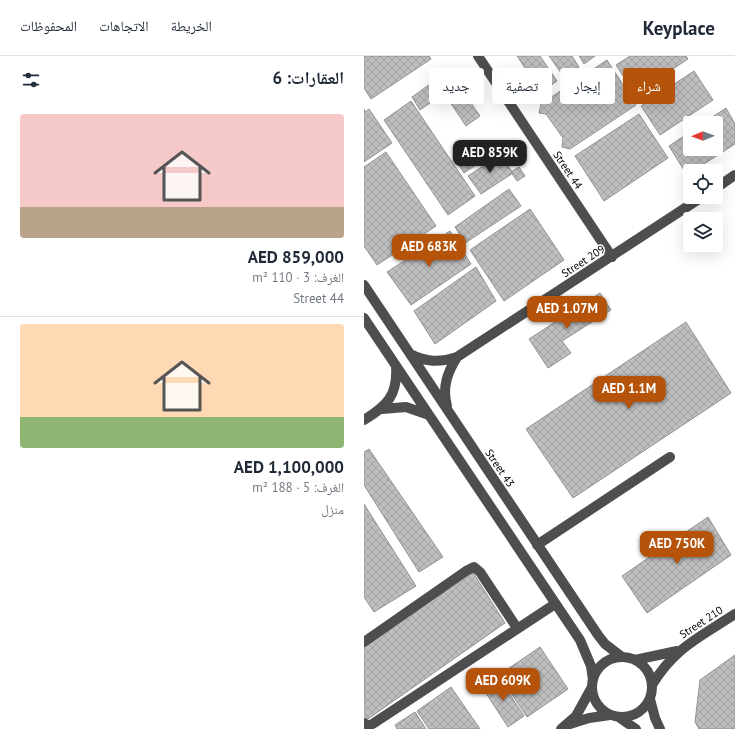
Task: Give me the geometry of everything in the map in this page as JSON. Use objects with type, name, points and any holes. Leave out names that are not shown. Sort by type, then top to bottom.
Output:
[{"type":"street","name":"Street 44","points":[[478,56],[612,257]]},
{"type":"street","points":[[723,183],[735,175]]},
{"type":"street","name":"Street 209","points":[[409,353],[420,359],[432,362],[457,358],[692,204]]},
{"type":"street","name":"Street 43","points":[[364,285],[598,636],[605,644],[622,657]]},
{"type":"street","points":[[364,318],[580,640],[591,666],[595,701],[599,706],[636,729]]},
{"type":"street","name":"Street 209","points":[[448,410],[445,400],[446,377],[457,358]]},
{"type":"street","points":[[364,420],[382,409],[389,400],[397,377],[396,365]]},
{"type":"street","points":[[382,409],[406,407],[429,414]]},
{"type":"street","points":[[537,545],[670,457]]},
{"type":"street","points":[[364,642],[466,571],[474,567],[480,572],[517,628]]},
{"type":"street","points":[[364,723],[369,726],[374,723],[555,604]]},
{"type":"street","name":"Street 210","points":[[652,685],[664,666],[679,650],[735,614]]},
{"type":"street","name":"Street 210","points":[[635,660],[679,650]]},
{"type":"street","points":[[564,727],[582,707],[604,664],[610,660],[622,657],[635,660],[649,673],[652,685],[650,699],[655,718],[660,729]]},
{"type":"street","points":[[564,727],[589,718],[615,716],[627,717],[641,711],[650,699]]},
{"type":"building","points":[[364,56],[429,56],[431,59],[371,99],[364,88]]},
{"type":"building","points":[[517,56],[540,56],[548,68],[525,68]]},
{"type":"building","points":[[549,56],[572,56],[579,67],[560,68],[560,71]]},
{"type":"building","points":[[579,56],[595,56],[584,64]]},
{"type":"building","points":[[630,56],[686,56],[688,59],[674,68],[623,68],[623,76],[616,65]]},
{"type":"building","points":[[607,60],[612,68],[595,68]]},
{"type":"building","points":[[694,71],[713,100],[689,116],[683,116],[683,120],[660,135],[641,106],[644,104],[675,104],[675,84]]},
{"type":"building","points":[[615,72],[623,85],[623,104],[636,105],[570,149],[562,147],[563,138],[546,114],[539,113],[541,104],[552,104],[552,97],[560,91],[560,104],[615,104]]},
{"type":"building","points":[[552,74],[557,81],[552,84]]},
{"type":"building","points":[[429,85],[429,104],[420,110],[412,97]]},
{"type":"building","points":[[411,101],[475,196],[448,215],[384,120]]},
{"type":"building","points":[[451,104],[472,104],[480,116],[466,126]]},
{"type":"building","points":[[726,108],[735,124],[735,144],[723,152],[723,116],[714,116]]},
{"type":"building","points":[[364,109],[365,112],[369,109],[392,143],[364,162]]},
{"type":"building","points":[[639,114],[668,158],[604,201],[575,156]]},
{"type":"building","points":[[683,137],[683,156],[716,156],[704,164],[683,164],[683,169],[669,146]]},
{"type":"building","points":[[483,140],[492,154],[464,173],[455,159]]},
{"type":"building","points":[[386,152],[436,226],[377,265],[364,246],[364,167]]},
{"type":"building","points":[[500,155],[513,173],[481,194],[468,176]]},
{"type":"building","points":[[519,167],[525,176],[517,181],[511,172]]},
{"type":"building","points":[[509,189],[521,206],[465,243],[455,227]]},
{"type":"building","points":[[530,209],[564,260],[504,301],[470,250]]},
{"type":"building","points":[[450,231],[471,264],[411,305],[387,272]]},
{"type":"building","points":[[476,267],[496,301],[435,344],[414,311]]},
{"type":"building","points":[[600,293],[611,310],[562,341],[571,353],[548,368],[529,339]]},
{"type":"building","points":[[686,322],[731,393],[573,498],[526,429]]},
{"type":"building","points":[[369,449],[443,557],[419,572],[364,485],[364,452]]},
{"type":"building","points":[[364,504],[416,586],[374,612],[364,597]]},
{"type":"building","points":[[708,517],[731,555],[647,613],[622,576]]},
{"type":"building","points":[[472,571],[505,623],[365,721],[364,646]]},
{"type":"building","points":[[540,647],[568,689],[527,717],[499,675]]},
{"type":"building","points":[[735,655],[735,729],[699,729],[695,722],[700,680]]},
{"type":"building","points":[[498,676],[524,716],[508,727],[482,687]]},
{"type":"building","points":[[451,687],[480,729],[429,729],[417,711]]},
{"type":"building","points":[[415,712],[426,729],[397,729],[395,725]]}]
